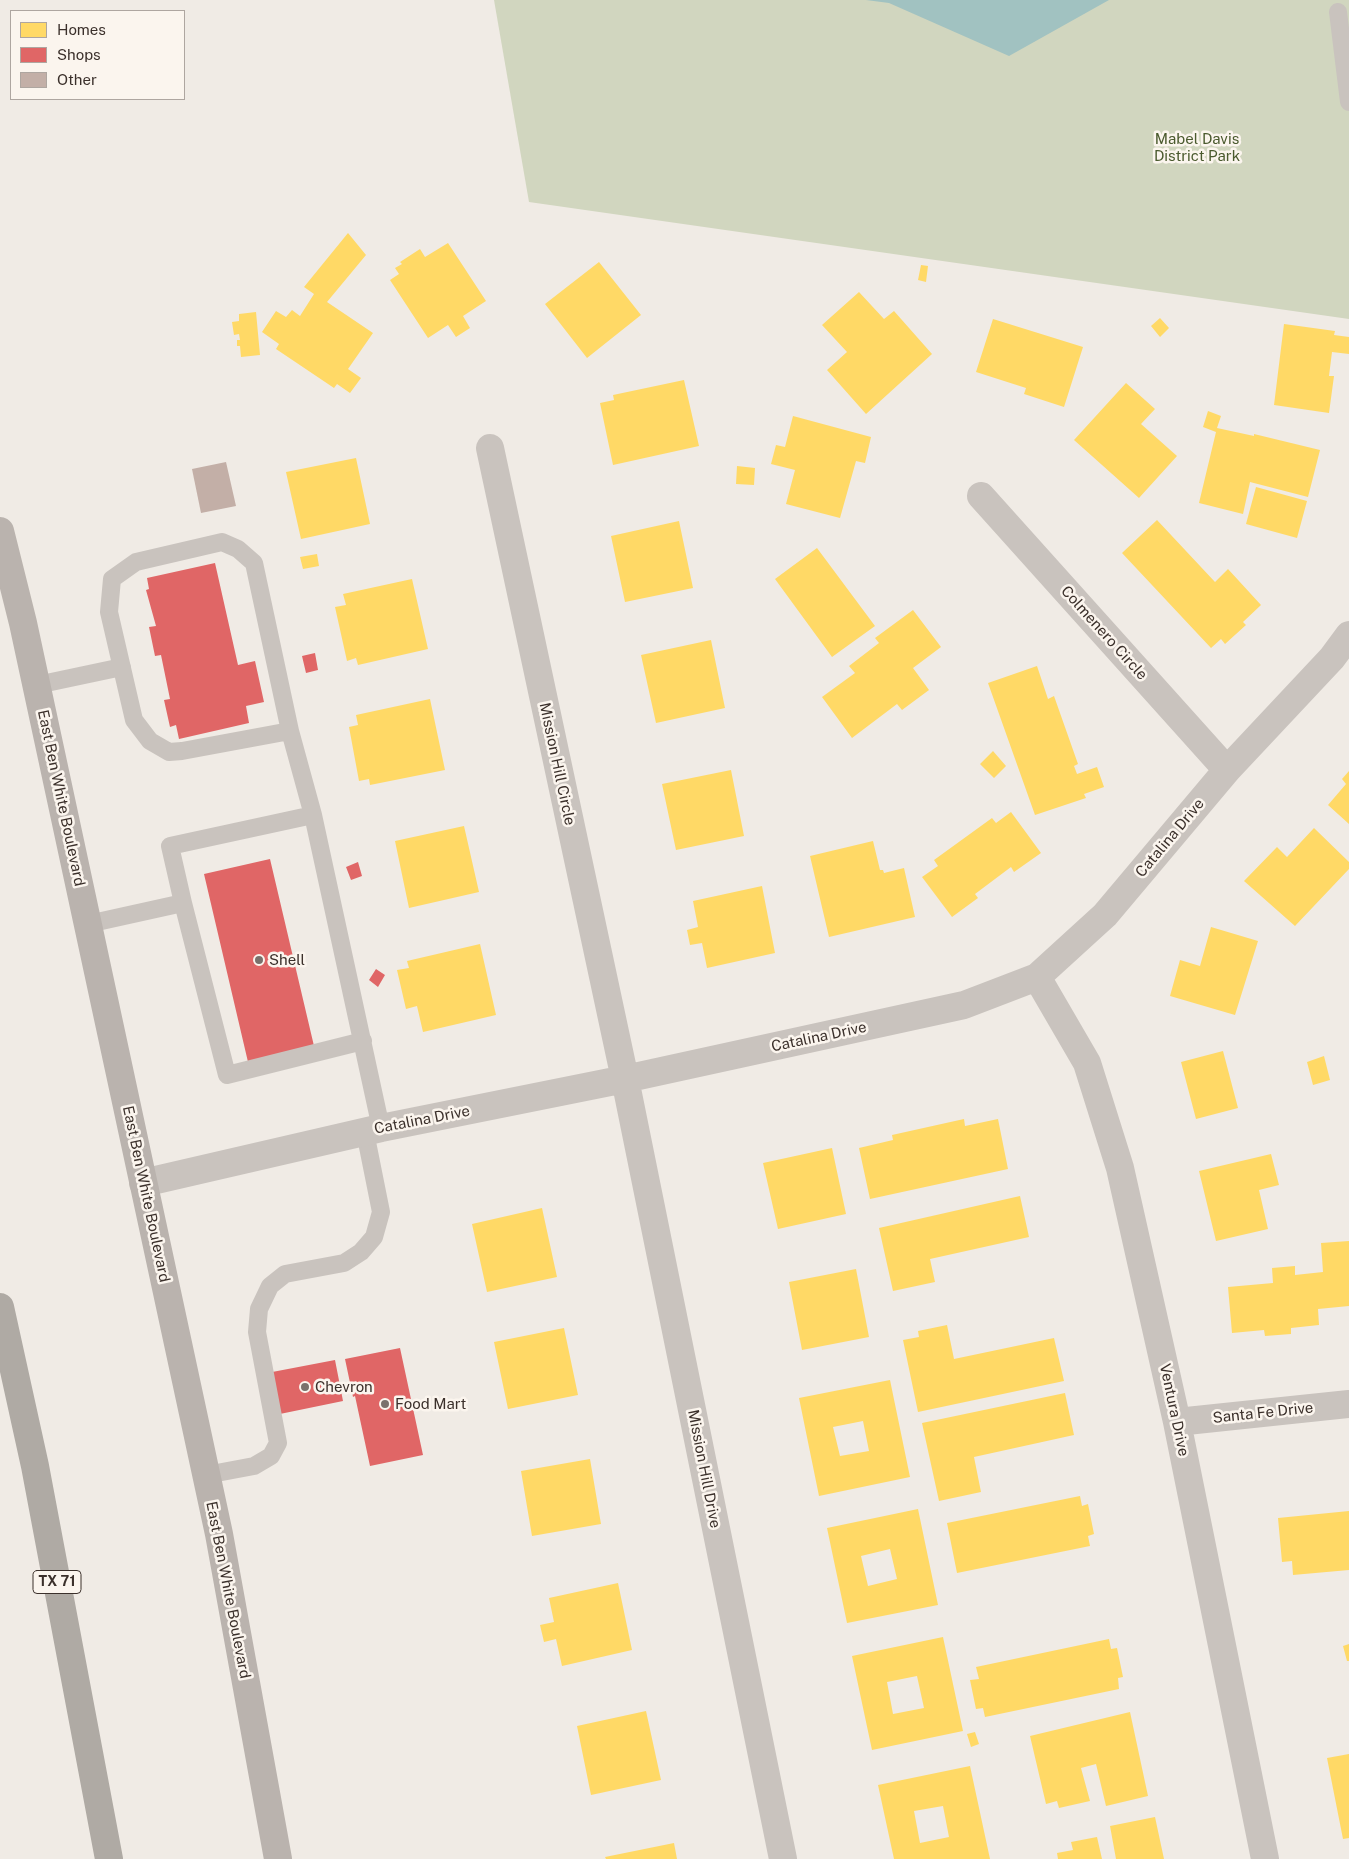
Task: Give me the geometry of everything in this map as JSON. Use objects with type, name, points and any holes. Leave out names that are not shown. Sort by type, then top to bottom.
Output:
[{"type":"highway","name":"TX 71","points":[[0,1307],[35,1466],[109,1859]]},
{"type":"main road","name":"East Ben White Boulevard","points":[[0,532],[37,685],[219,1534],[278,1859]]},
{"type":"street","name":"Mission Hill Circle","points":[[490,448],[625,1079]]},
{"type":"street","name":"Colmenero Circle","points":[[981,496],[1227,770]]},
{"type":"street","name":"Catalina Drive","points":[[143,1183],[373,1130],[625,1079],[964,1005],[1037,977],[1105,915],[1227,770],[1332,658],[1349,635]]},
{"type":"street","name":"Ventura Drive","points":[[1037,977],[1087,1063],[1117,1160],[1177,1422],[1265,1859]]},
{"type":"street","name":"Mission Hill Drive","points":[[625,1079],[783,1859]]},
{"type":"street","name":"Santa Fe Drive","points":[[1177,1422],[1349,1404]]},
{"type":"lane","points":[[1338,12],[1349,102]]},
{"type":"lane","points":[[206,1475],[254,1466],[271,1456],[278,1443],[257,1332],[259,1309],[270,1286],[285,1274],[344,1264],[360,1252],[374,1237],[381,1212],[373,1130],[362,1041],[313,815],[290,731],[254,563],[238,549],[222,542],[136,562],[112,579],[109,612],[134,720],[150,741],[169,752],[290,731]]},
{"type":"lane","points":[[37,685],[122,667]]},
{"type":"lane","points":[[313,815],[170,846],[226,1075],[362,1041]]},
{"type":"lane","points":[[88,924],[183,903]]},
{"type":"green space","name":"Mabel Davis District Park","points":[[494,0],[1349,0],[1349,319],[529,202]]},
{"type":"water","points":[[866,0],[1109,0],[1009,56],[889,3]]},
{"type":"building: Homes","points":[[348,233],[366,255],[327,302],[373,333],[348,369],[361,378],[350,393],[337,384],[334,388],[276,349],[279,344],[262,332],[276,311],[286,317],[292,310],[300,316],[314,294],[304,287]]},
{"type":"building: Homes","points":[[448,243],[486,301],[463,316],[470,328],[456,337],[448,325],[428,338],[390,280],[399,274],[395,268],[402,264],[400,262],[420,249],[425,257]]},
{"type":"building: Homes","points":[[599,262],[641,315],[587,358],[545,304]]},
{"type":"building: Homes","points":[[921,265],[928,266],[926,282],[918,280]]},
{"type":"building: Homes","points":[[859,292],[884,319],[894,311],[932,354],[866,414],[827,370],[847,352],[822,325]]},
{"type":"building: Homes","points":[[256,312],[260,355],[241,357],[240,346],[237,346],[237,340],[240,340],[239,334],[234,335],[232,322],[239,321],[239,314]]},
{"type":"building: Homes","points":[[1160,318],[1169,328],[1160,337],[1151,326]]},
{"type":"building: Homes","points":[[993,319],[1083,347],[1064,407],[1024,394],[1026,388],[976,372]]},
{"type":"building: Homes","points":[[1284,324],[1335,331],[1334,335],[1349,337],[1349,354],[1332,352],[1329,376],[1334,376],[1329,413],[1274,405]]},
{"type":"building: Homes","points":[[684,380],[699,446],[613,465],[600,403],[614,400],[613,395]]},
{"type":"building: Homes","points":[[1126,383],[1155,409],[1141,424],[1177,456],[1139,498],[1074,440]]},
{"type":"building: Homes","points":[[1208,411],[1221,416],[1217,428],[1254,436],[1254,434],[1320,450],[1308,497],[1250,482],[1243,514],[1199,503],[1216,432],[1203,427]]},
{"type":"building: Homes","points":[[793,416],[871,437],[865,463],[856,461],[840,518],[786,504],[795,470],[771,464],[776,445],[785,447]]},
{"type":"building: Homes","points":[[356,458],[370,524],[301,539],[286,472]]},
{"type":"building: Homes","points":[[737,466],[755,468],[754,485],[736,484]]},
{"type":"building: Homes","points":[[1256,487],[1307,501],[1297,538],[1246,524]]},
{"type":"building: Homes","points":[[1157,520],[1215,582],[1228,569],[1261,605],[1243,622],[1246,625],[1225,644],[1221,639],[1211,648],[1122,553]]},
{"type":"building: Homes","points":[[679,521],[693,588],[625,602],[611,536]]},
{"type":"building: Homes","points":[[817,548],[875,626],[832,657],[775,579]]},
{"type":"building: Homes","points":[[317,554],[319,566],[303,569],[300,557]]},
{"type":"building: Homes","points":[[412,579],[428,649],[358,665],[356,658],[347,661],[335,607],[346,605],[343,594]]},
{"type":"building: Homes","points":[[913,610],[941,647],[913,668],[929,690],[902,710],[897,704],[852,738],[822,697],[855,673],[849,666],[879,643],[875,638]]},
{"type":"building: Homes","points":[[711,640],[725,708],[656,723],[641,655]]},
{"type":"building: Homes","points":[[1037,666],[1048,699],[1054,696],[1078,764],[1074,766],[1077,774],[1097,767],[1104,787],[1084,794],[1086,798],[1035,815],[988,683]]},
{"type":"building: Homes","points":[[430,699],[445,770],[370,785],[369,779],[359,781],[349,727],[358,725],[356,715]]},
{"type":"building: Homes","points":[[993,751],[1006,766],[994,778],[980,764]]},
{"type":"building: Homes","points":[[731,770],[744,836],[676,850],[662,784]]},
{"type":"building: Homes","points":[[1349,771],[1349,824],[1328,805],[1346,784],[1342,779]]},
{"type":"building: Homes","points":[[1011,812],[1041,853],[1014,872],[1011,867],[975,894],[978,898],[952,917],[922,877],[938,866],[934,860],[992,818],[996,823]]},
{"type":"building: Homes","points":[[464,826],[479,892],[409,908],[395,841]]},
{"type":"building: Homes","points":[[1314,828],[1349,862],[1349,869],[1295,926],[1244,881],[1277,847],[1287,857]]},
{"type":"building: Homes","points":[[873,841],[880,870],[883,870],[884,873],[904,868],[915,917],[829,937],[810,856]]},
{"type":"building: Homes","points":[[762,886],[775,953],[707,968],[702,943],[690,945],[687,930],[698,927],[693,901]]},
{"type":"building: Homes","points":[[1211,927],[1258,941],[1235,1015],[1170,996],[1180,960],[1200,966]]},
{"type":"building: Homes","points":[[480,944],[496,1015],[423,1032],[417,1006],[406,1009],[397,970],[409,968],[407,961]]},
{"type":"building: Homes","points":[[1223,1051],[1238,1108],[1196,1119],[1181,1062]]},
{"type":"building: Homes","points":[[1324,1056],[1330,1080],[1313,1085],[1307,1062]]},
{"type":"building: Homes","points":[[964,1119],[965,1126],[998,1119],[1008,1169],[870,1199],[859,1148],[893,1140],[892,1135]]},
{"type":"building: Homes","points":[[832,1148],[846,1214],[778,1229],[763,1163]]},
{"type":"building: Homes","points":[[1271,1154],[1279,1185],[1259,1190],[1268,1229],[1216,1241],[1199,1171]]},
{"type":"building: Homes","points":[[1020,1196],[1029,1237],[930,1259],[935,1282],[893,1291],[879,1228]]},
{"type":"building: Homes","points":[[542,1208],[557,1277],[487,1292],[472,1224]]},
{"type":"building: Homes","points":[[1349,1241],[1349,1306],[1318,1309],[1319,1325],[1291,1328],[1291,1334],[1265,1336],[1264,1330],[1232,1333],[1228,1287],[1273,1283],[1272,1268],[1295,1266],[1295,1275],[1323,1272],[1321,1243]]},
{"type":"building: Homes","points":[[856,1269],[869,1337],[802,1350],[789,1282]]},
{"type":"building: Homes","points":[[947,1325],[954,1359],[1054,1338],[1064,1381],[918,1412],[903,1340],[919,1337],[918,1331]]},
{"type":"building: Homes","points":[[564,1328],[578,1395],[508,1409],[494,1342]]},
{"type":"building: Homes","points":[[890,1380],[910,1477],[819,1496],[799,1398]],"holes":[[[863,1421],[869,1451],[840,1456],[833,1427]]]},
{"type":"building: Homes","points":[[1065,1393],[1074,1435],[974,1457],[981,1492],[939,1501],[922,1423]]},
{"type":"building: Homes","points":[[590,1459],[601,1524],[532,1536],[521,1471]]},
{"type":"building: Homes","points":[[1080,1496],[1082,1506],[1088,1504],[1094,1534],[1088,1536],[1090,1546],[957,1573],[947,1523]]},
{"type":"building: Homes","points":[[918,1509],[938,1605],[847,1623],[827,1528]],"holes":[[[890,1549],[897,1579],[868,1586],[861,1556]]]},
{"type":"building: Homes","points":[[1349,1511],[1349,1570],[1293,1575],[1292,1561],[1282,1562],[1278,1518]]},
{"type":"building: Homes","points":[[618,1583],[632,1650],[562,1666],[556,1639],[544,1642],[540,1625],[554,1622],[549,1598]]},
{"type":"building: Homes","points":[[943,1637],[963,1731],[872,1750],[852,1656]],"holes":[[[917,1676],[924,1708],[893,1714],[887,1682]]]},
{"type":"building: Homes","points":[[1109,1639],[1111,1649],[1117,1648],[1123,1677],[1118,1678],[1119,1689],[985,1717],[983,1708],[976,1709],[970,1680],[979,1679],[976,1667]]},
{"type":"building: Homes","points":[[1349,1644],[1349,1661],[1347,1661],[1343,1646]]},
{"type":"building: Homes","points":[[646,1711],[661,1780],[591,1795],[577,1726]]},
{"type":"building: Homes","points":[[1130,1712],[1148,1796],[1106,1806],[1096,1764],[1081,1768],[1090,1801],[1059,1808],[1057,1801],[1046,1804],[1030,1736]]},
{"type":"building: Homes","points":[[975,1732],[979,1744],[971,1747],[967,1734]]},
{"type":"building: Homes","points":[[1349,1754],[1349,1838],[1343,1839],[1327,1758]]},
{"type":"building: Homes","points":[[970,1766],[990,1859],[894,1859],[878,1785]],"holes":[[[943,1806],[949,1837],[920,1843],[914,1811]]]},
{"type":"building: Homes","points":[[1155,1817],[1164,1859],[1116,1859],[1110,1826]]},
{"type":"building: Homes","points":[[1097,1837],[1102,1859],[1058,1859],[1057,1853],[1073,1850],[1071,1842]]},
{"type":"building: Homes","points":[[674,1843],[677,1859],[606,1859],[605,1857]]},
{"type":"building: Shops","points":[[215,563],[238,665],[255,661],[264,702],[246,706],[249,723],[179,739],[176,725],[170,727],[164,700],[170,699],[161,655],[155,656],[149,627],[156,626],[146,590],[149,589],[147,578]]},
{"type":"building: Shops","points":[[315,653],[318,670],[306,673],[302,656]]},
{"type":"building: Shops","name":"Shell","points":[[270,859],[314,1046],[248,1062],[204,874]]},
{"type":"building: Shops","points":[[358,862],[362,876],[351,880],[346,867]]},
{"type":"building: Shops","points":[[376,969],[385,975],[378,987],[369,980]]},
{"type":"building: Shops","name":"Food Mart","points":[[400,1348],[423,1455],[370,1466],[345,1359]]},
{"type":"building: Shops","name":"Chevron","points":[[335,1360],[343,1401],[275,1415],[267,1373]]},
{"type":"building: Other","points":[[226,462],[236,506],[201,513],[192,469]]},
{"type":"place","name":"Shell","points":[[259,960]]},
{"type":"place","name":"Chevron","points":[[305,1387]]},
{"type":"place","name":"Food Mart","points":[[385,1404]]}]
